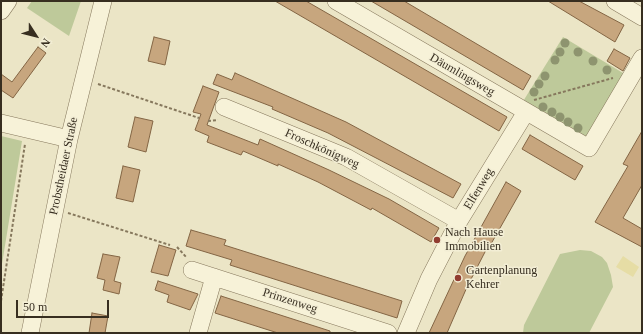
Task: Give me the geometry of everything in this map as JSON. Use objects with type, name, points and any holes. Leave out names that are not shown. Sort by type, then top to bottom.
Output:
[{"type":"street","points":[[1,11],[8,1]]},
{"type":"street","name":"Probstheidaer Straße","points":[[30,333],[69,139],[103,1]]},
{"type":"street","name":"Däumlingsweg","points":[[336,1],[589,148],[633,73]]},
{"type":"street","points":[[615,1],[642,17]]},
{"type":"street","points":[[633,73],[642,58]]},
{"type":"street","name":"Froschkönigweg","points":[[224,107],[346,157],[459,221]]},
{"type":"street","name":"Elfenweg","points":[[406,333],[429,279],[459,221],[524,111]]},
{"type":"street","points":[[1,122],[69,139]]},
{"type":"street","name":"Prinzenweg","points":[[192,270],[388,333]]},
{"type":"street","points":[[198,333],[214,277]]},
{"type":"path","points":[[524,111],[528,102],[633,73]]},
{"type":"path","points":[[83,78],[199,118]]},
{"type":"path","points":[[1,301],[28,129]]},
{"type":"path","points":[[54,209],[170,245]]},
{"type":"green space","points":[[32,1],[81,1],[69,36],[27,8]]},
{"type":"green space","points":[[563,37],[628,76],[590,138],[584,139],[522,103]]},
{"type":"green space","points":[[1,136],[22,141],[1,270]]},
{"type":"green space","points":[[580,250],[591,251],[602,257],[607,263],[613,287],[589,333],[523,333],[524,325],[560,254]]},
{"type":"sand","points":[[623,256],[639,267],[633,277],[616,267]]},
{"type":"building","points":[[275,1],[306,1],[507,117],[499,131]]},
{"type":"building","points":[[371,1],[404,1],[531,76],[523,90]]},
{"type":"building","points":[[548,1],[579,1],[624,25],[615,42]]},
{"type":"building","points":[[154,37],[170,41],[165,65],[148,61]]},
{"type":"building","points":[[38,47],[46,53],[13,98],[1,90],[1,74],[12,82]]},
{"type":"building","points":[[614,49],[630,58],[623,71],[607,61]]},
{"type":"building","points":[[235,73],[346,122],[461,184],[453,198],[328,133],[272,109],[273,107],[213,84],[217,74],[232,80]]},
{"type":"building","points":[[203,86],[219,92],[207,125],[258,145],[260,139],[389,199],[439,228],[431,242],[372,208],[371,210],[318,182],[278,164],[278,166],[243,151],[241,155],[207,142],[209,136],[195,130],[201,114],[193,112]]},
{"type":"building","points":[[135,117],[153,121],[146,152],[128,147]]},
{"type":"building","points":[[642,131],[642,185],[623,218],[642,229],[642,247],[595,222],[628,166],[623,164]]},
{"type":"building","points":[[530,135],[583,166],[575,180],[522,149]]},
{"type":"building","points":[[123,166],[140,170],[133,202],[116,198]]},
{"type":"building","points":[[506,182],[521,191],[487,251],[486,250],[467,287],[447,333],[429,333],[465,256]]},
{"type":"building","points":[[191,230],[226,240],[224,245],[402,301],[397,318],[230,265],[232,260],[186,246]]},
{"type":"building","points":[[159,245],[176,250],[168,276],[151,272]]},
{"type":"building","points":[[103,254],[120,257],[114,281],[121,283],[119,294],[103,290],[105,280],[97,278]]},
{"type":"building","points":[[158,281],[198,294],[190,310],[167,302],[169,295],[155,290]]},
{"type":"building","points":[[221,296],[330,331],[330,333],[278,333],[215,313]]},
{"type":"building","points":[[92,313],[108,316],[105,333],[89,333]]},
{"type":"place","name":"Nach Hause Immobilien","points":[[437,240]]},
{"type":"place","name":"Gartenplanung Kehrer","points":[[458,278]]}]
